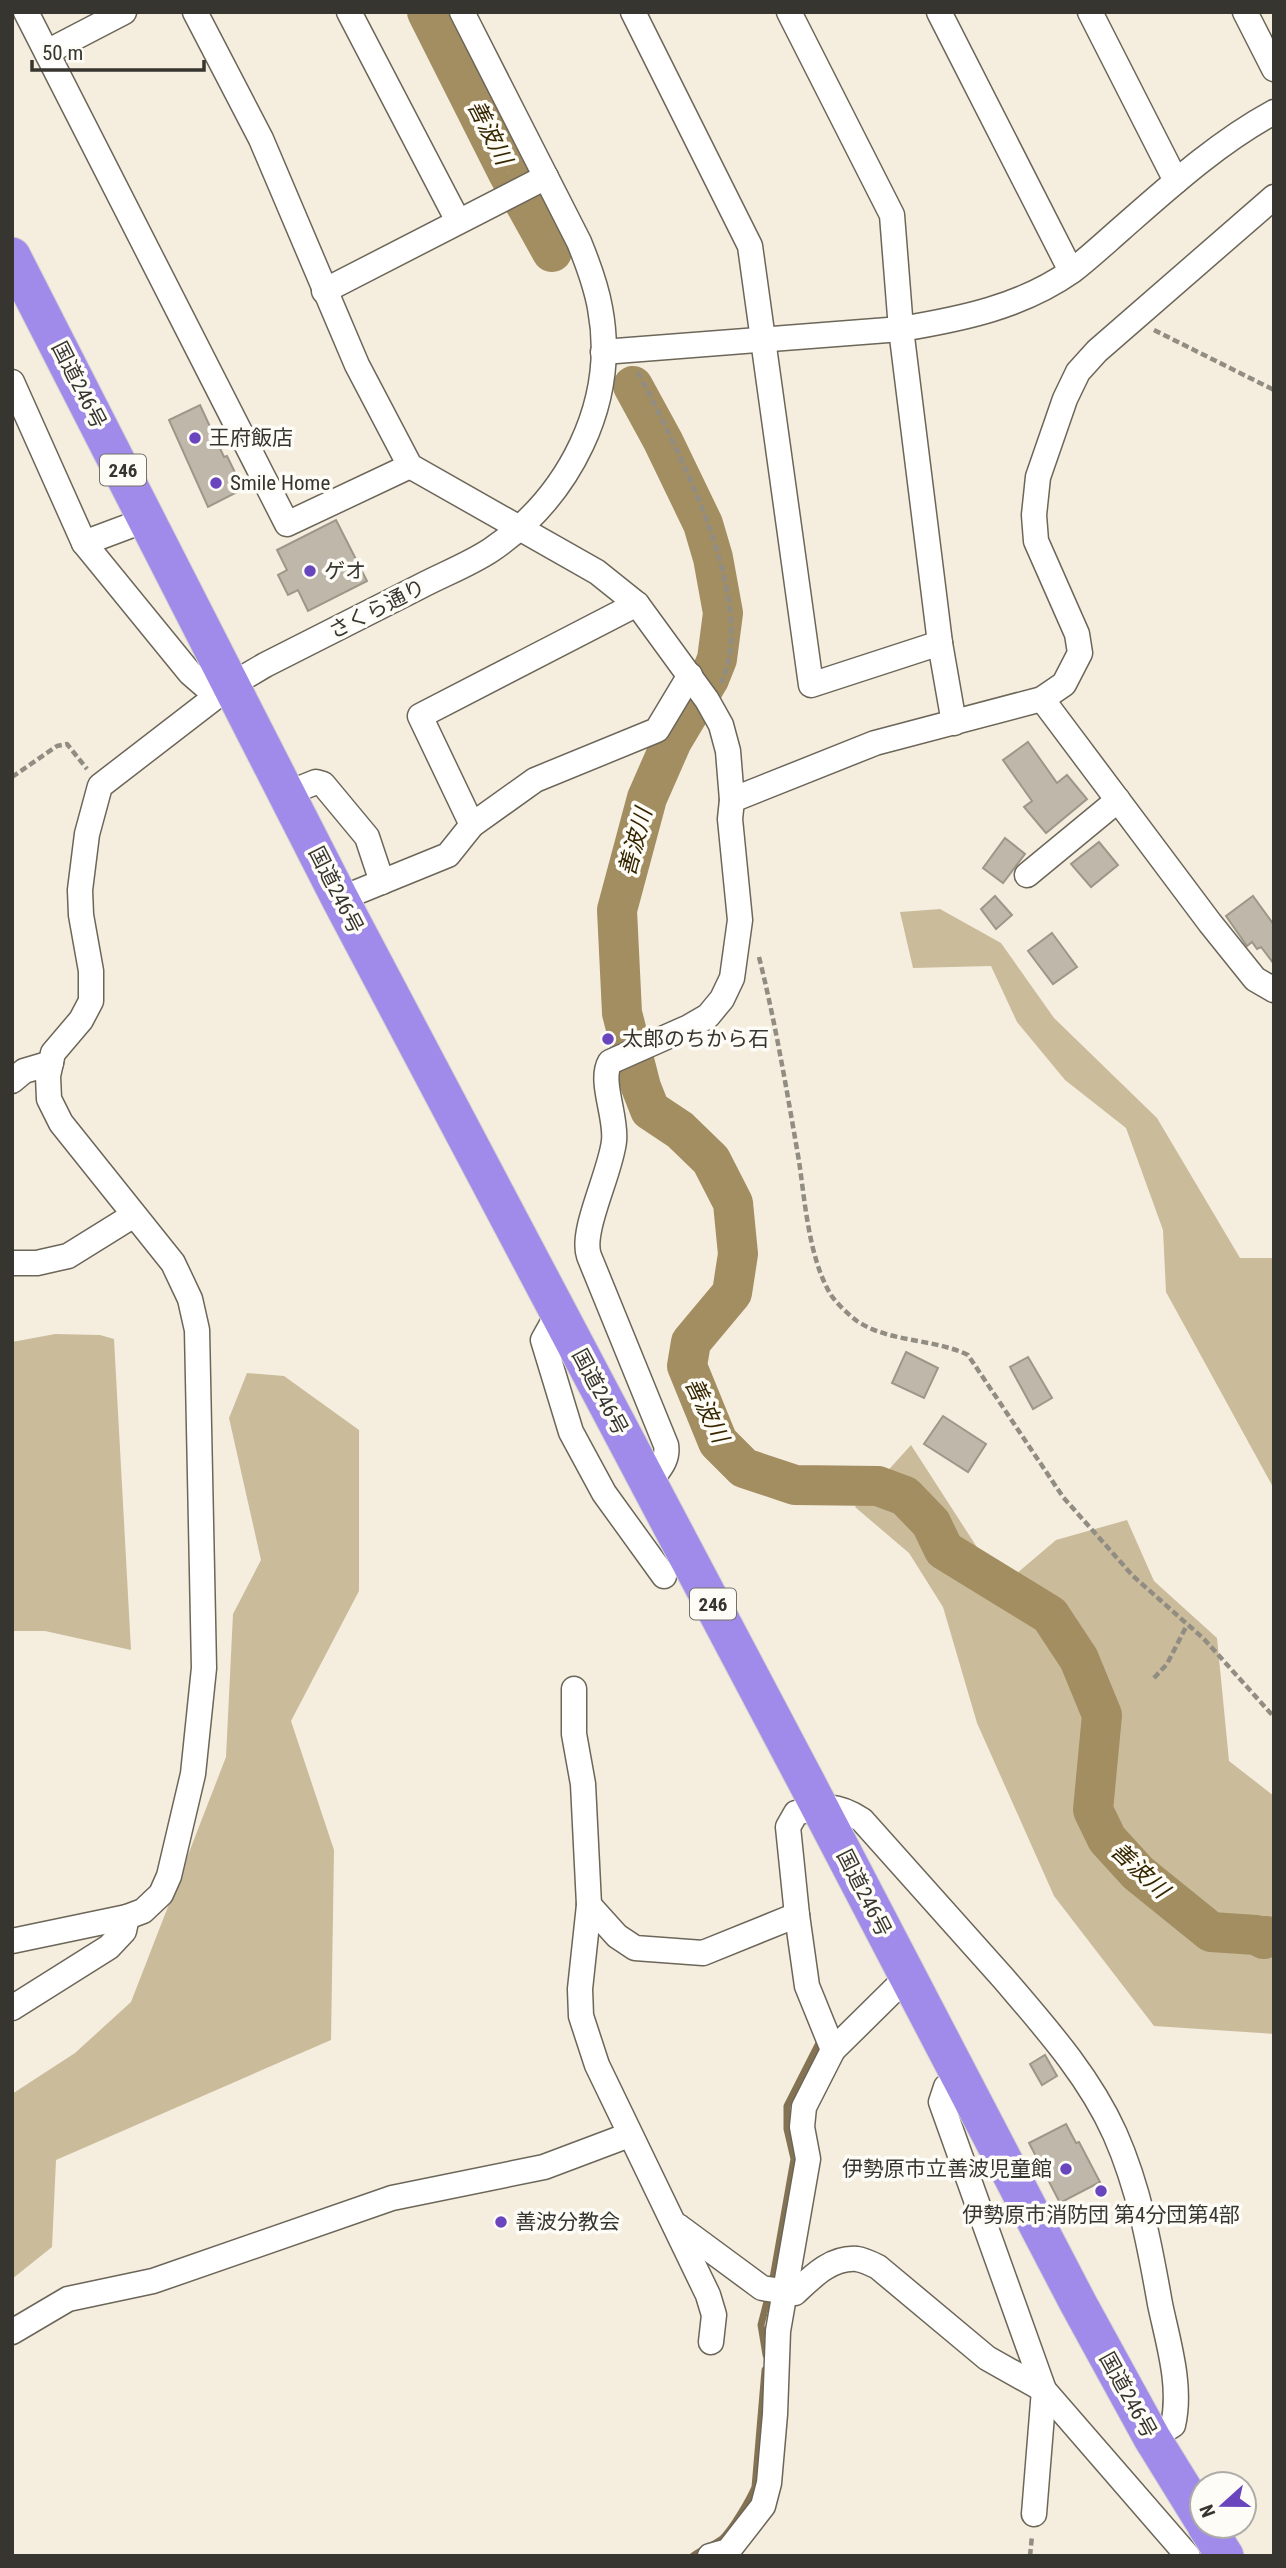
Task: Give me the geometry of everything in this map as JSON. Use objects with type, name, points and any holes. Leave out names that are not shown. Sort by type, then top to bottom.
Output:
[{"type":"highway","name":"国道246号","points":[[12,256],[148,519],[218,685],[286,794],[1071,2291],[1152,2438],[1188,2496]]},
{"type":"highway","points":[[1214,2540],[1224,2556]]},
{"type":"street","points":[[26,12],[287,524],[410,466]]},
{"type":"street","points":[[47,52],[124,12]]},
{"type":"street","points":[[195,12],[261,139],[357,365],[410,466],[597,572],[637,604],[701,691],[721,725],[728,751],[732,800],[730,820],[740,920],[732,978],[722,999],[708,1016],[690,1027],[610,1062],[606,1069],[614,1119],[614,1143],[586,1242],[589,1256],[666,1445],[668,1454],[665,1461],[649,1483]]},
{"type":"street","points":[[349,12],[458,221]]},
{"type":"street","name":"さくら通り","points":[[100,786],[218,685],[265,665],[490,550],[550,497],[577,455],[598,396],[603,352],[601,310],[591,271],[462,12]]},
{"type":"street","points":[[632,12],[750,246],[810,685],[940,643]]},
{"type":"street","points":[[789,12],[892,215],[901,329],[940,643],[954,723]]},
{"type":"street","points":[[939,12],[1071,271]]},
{"type":"street","points":[[1090,12],[1176,181]]},
{"type":"street","points":[[1245,12],[1274,69]]},
{"type":"street","points":[[603,352],[901,329],[992,310],[1027,296],[1071,271],[1176,181],[1242,130],[1274,113]]},
{"type":"street","points":[[324,291],[546,177]]},
{"type":"street","points":[[732,800],[875,743],[1042,699],[1064,684],[1080,653],[1077,634],[1037,541],[1034,514],[1038,477],[1065,399],[1078,372],[1097,351],[1135,321],[1274,197]]},
{"type":"street","points":[[12,382],[84,543],[183,665],[218,685]]},
{"type":"street","points":[[84,543],[148,519]]},
{"type":"street","points":[[472,825],[420,716],[637,604]]},
{"type":"street","points":[[340,899],[447,855],[472,825],[535,780],[657,730],[701,691]]},
{"type":"street","points":[[1042,699],[1255,979],[1274,990]]},
{"type":"street","points":[[286,794],[316,782],[323,784],[367,838],[382,882]]},
{"type":"street","points":[[12,1941],[127,1917],[143,1911],[161,1895],[169,1876],[192,1774],[204,1668],[197,1329],[190,1299],[173,1263],[61,1123],[49,1099],[48,1076],[53,1053],[81,1020],[91,1001],[91,971],[81,915],[80,890],[87,834],[100,786]]},
{"type":"street","points":[[1027,875],[1118,800]]},
{"type":"street","points":[[12,1081],[24,1071],[51,1063]]},
{"type":"street","points":[[12,1263],[37,1263],[68,1256],[134,1215]]},
{"type":"street","points":[[558,1313],[543,1340],[571,1432],[604,1493],[664,1576]]},
{"type":"street","points":[[574,1689],[574,1734],[583,1784],[589,1905],[580,1989],[581,2016],[597,2064],[629,2135],[708,2295],[714,2315],[711,2342]]},
{"type":"street","points":[[833,2050],[807,1986],[788,1827],[796,1813],[818,1806],[844,1809],[862,1820],[1057,2041],[1085,2081],[1115,2133],[1131,2174],[1150,2245],[1173,2374],[1177,2409],[1173,2425],[1152,2438]]},
{"type":"street","points":[[589,1905],[617,1936],[635,1948],[703,1953],[797,1915]]},
{"type":"street","points":[[12,2008],[109,1947],[124,1931],[127,1917]]},
{"type":"street","points":[[710,2556],[728,2551],[763,2506],[769,2483],[778,2331],[808,2159],[802,2127],[804,2107],[833,2050],[907,1977]]},
{"type":"street","points":[[961,2081],[946,2087],[941,2102],[1044,2390],[1034,2514]]},
{"type":"street","points":[[12,2332],[68,2299],[153,2281],[392,2198],[544,2166],[629,2135]]},
{"type":"street","points":[[672,2221],[762,2288],[796,2293],[817,2272],[837,2262],[858,2259],[878,2267],[988,2358],[1044,2390],[1188,2556]]},
{"type":"path","points":[[1135,321],[1274,390]]},
{"type":"path","points":[[636,369],[689,475],[713,535],[726,585],[731,641],[726,673],[701,691]]},
{"type":"path","points":[[12,776],[57,746],[67,744],[100,786]]},
{"type":"path","points":[[740,920],[753,936],[775,1023],[810,1232],[831,1296],[857,1320],[878,1332],[956,1349],[968,1355],[1063,1497],[1133,1576],[1205,1639],[1274,1717]]},
{"type":"path","points":[[1154,1678],[1167,1664],[1187,1625]]},
{"type":"shaded area","points":[[940,909],[1001,943],[1054,1018],[1157,1118],[1240,1258],[1274,1258],[1274,1489],[1166,1292],[1163,1230],[1126,1128],[1065,1080],[1017,1022],[991,966],[913,968],[900,912]]},
{"type":"shaded area","points":[[55,1334],[100,1335],[114,1339],[131,1650],[45,1631],[12,1631],[12,1342]]},
{"type":"shaded area","points":[[247,1373],[284,1376],[359,1430],[359,1591],[291,1721],[334,1850],[331,2040],[56,2160],[52,2247],[12,2279],[12,2094],[75,2053],[131,2002],[226,1757],[233,1614],[261,1560],[229,1418]]},
{"type":"shaded area","points":[[911,1445],[1002,1586],[1056,1540],[1127,1520],[1154,1581],[1217,1638],[1229,1761],[1274,1796],[1274,2034],[1154,2026],[1054,1896],[977,1723],[943,1607],[909,1553],[855,1507]]},
{"type":"building","points":[[200,405],[224,457],[227,456],[243,489],[208,507],[169,420]]},
{"type":"building","points":[[336,520],[367,581],[308,611],[298,590],[288,595],[278,575],[287,570],[277,550]]},
{"type":"building","points":[[1028,742],[1057,783],[1067,775],[1087,799],[1046,833],[1024,807],[1032,801],[1003,760]]},
{"type":"building","points":[[1005,838],[1025,854],[1003,883],[983,868]]},
{"type":"building","points":[[1099,842],[1118,865],[1091,887],[1071,864]]},
{"type":"building","points":[[995,896],[1012,915],[996,929],[981,909]]},
{"type":"building","points":[[1253,896],[1274,925],[1274,964],[1261,947],[1257,949],[1252,942],[1247,946],[1226,916]]},
{"type":"building","points":[[1052,933],[1077,967],[1053,984],[1028,951]]},
{"type":"building","points":[[906,1352],[938,1368],[924,1398],[892,1383]]},
{"type":"building","points":[[1028,1357],[1052,1398],[1033,1409],[1010,1367]]},
{"type":"building","points":[[943,1416],[986,1444],[968,1472],[924,1444]]},
{"type":"building","points":[[1045,2055],[1057,2076],[1042,2085],[1030,2064]]},
{"type":"building","name":"伊勢原市立善波児童館","points":[[1066,2124],[1076,2143],[1079,2142],[1100,2182],[1060,2203],[1029,2143]]},
{"type":"waterway","name":"善波川","points":[[427,12],[508,173],[552,252]]},
{"type":"waterway","name":"善波川","points":[[633,386],[703,524],[713,558],[723,613],[717,659],[709,679],[672,741],[647,798],[617,910],[622,1013],[641,1087],[650,1110],[680,1130],[711,1160],[733,1203],[738,1254],[732,1293],[691,1342],[687,1366],[718,1442],[744,1468],[795,1485],[878,1486],[905,1496],[931,1523],[944,1550],[1050,1615],[1079,1659],[1102,1715],[1093,1810],[1107,1839],[1138,1873],[1211,1932],[1256,1935],[1264,1939],[1265,1936],[1274,1937]]},
{"type":"waterway","points":[[766,2355],[761,2325],[773,2278],[794,2159],[787,2129],[787,2106],[822,2037]]},
{"type":"waterway","points":[[693,2556],[726,2535],[755,2487],[765,2370]]},
{"type":"place","name":"王府飯店","points":[[195,438]]},
{"type":"place","name":"Smile Home","points":[[216,483]]},
{"type":"place","name":"ゲオ","points":[[310,571]]},
{"type":"place","name":"太郎のちから石","points":[[608,1039]]},
{"type":"place","name":"伊勢原市立善波児童館","points":[[1066,2169]]},
{"type":"place","name":"伊勢原市消防団 第4分団第4部","points":[[1101,2191]]},
{"type":"place","name":"善波分教会","points":[[501,2222]]}]
